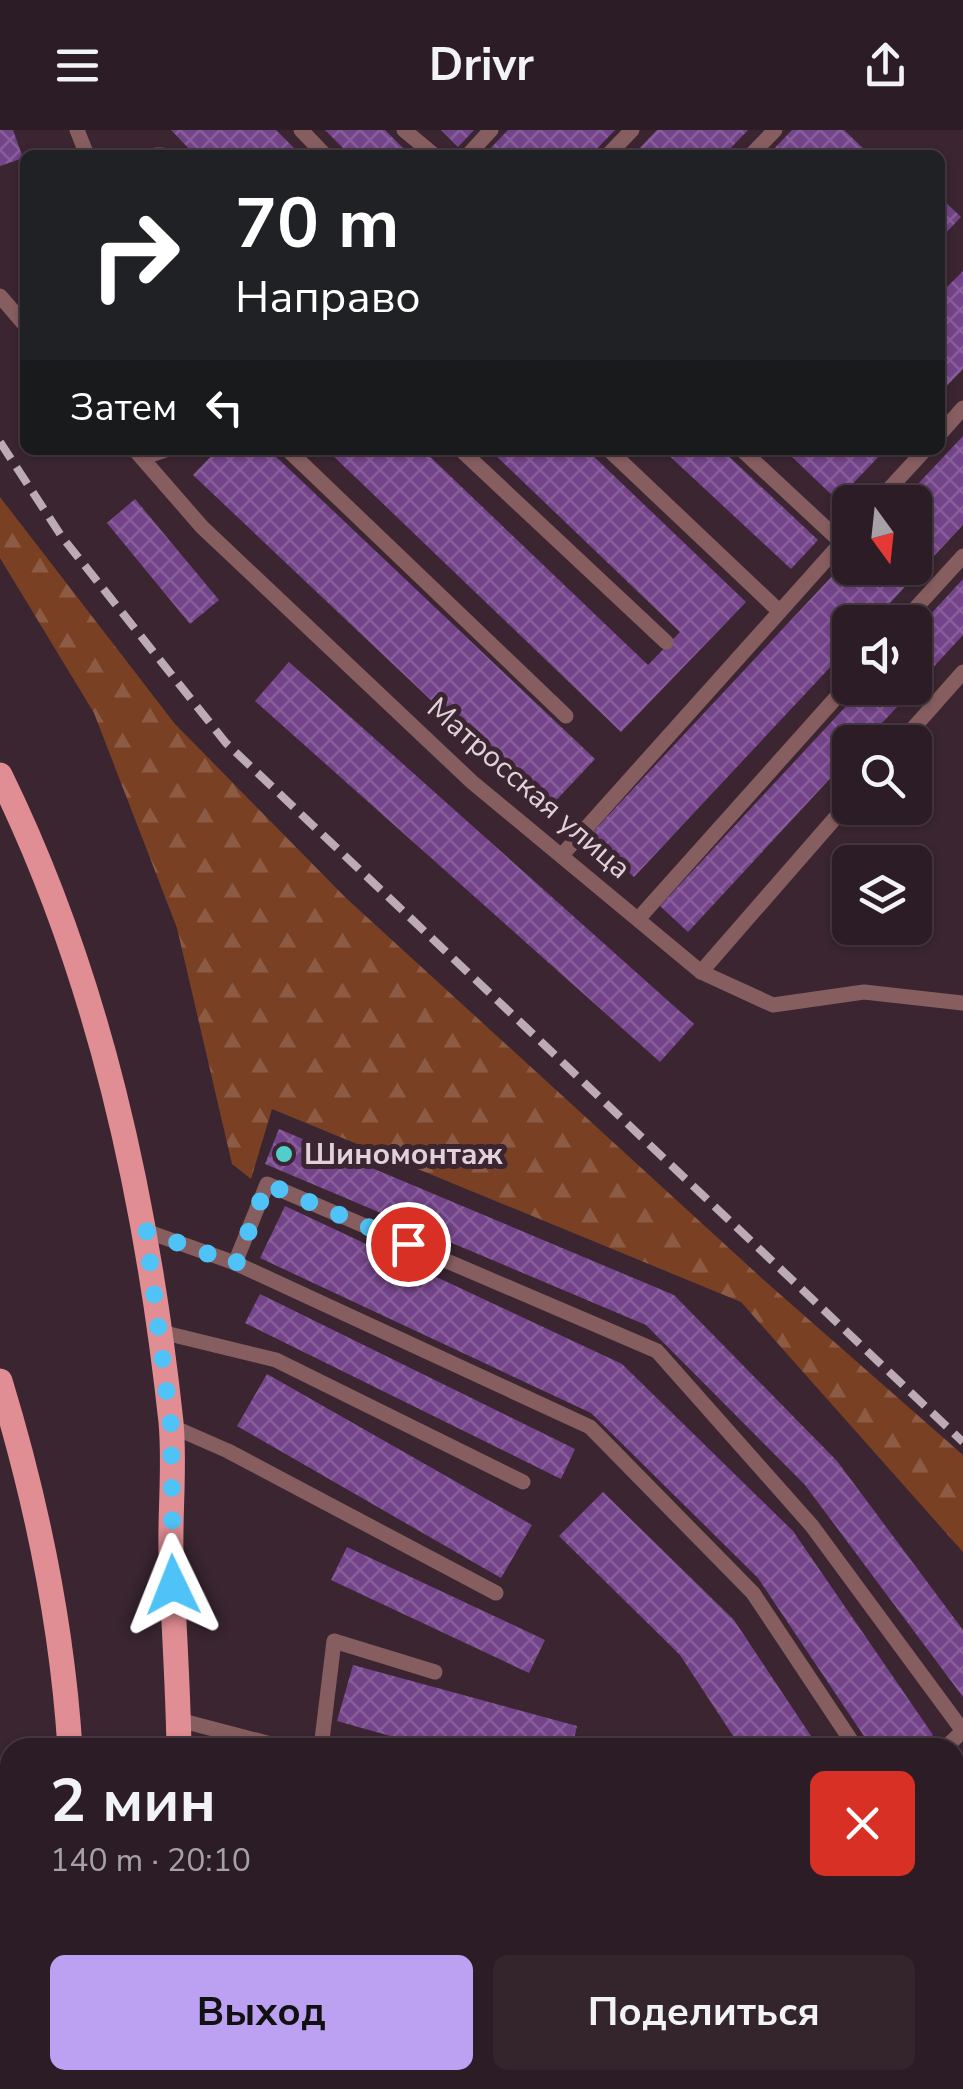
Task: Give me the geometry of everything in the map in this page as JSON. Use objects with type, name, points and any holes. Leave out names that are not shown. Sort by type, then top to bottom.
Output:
[{"type":"main road","points":[[0,775],[72,945],[116,1098],[146,1231],[171,1426],[171,1551],[179,1738]]},
{"type":"main road","points":[[0,1381],[21,1450],[65,1671],[69,1738]]},
{"type":"lane","points":[[302,130],[320,150]]},
{"type":"lane","points":[[404,130],[428,150]]},
{"type":"lane","points":[[473,150],[491,130]]},
{"type":"lane","points":[[613,150],[632,130]]},
{"type":"lane","points":[[756,150],[775,130]]},
{"type":"lane","points":[[0,296],[20,319]]},
{"type":"lane","points":[[945,428],[963,408]]},
{"type":"lane","name":"Матросская улица","points":[[139,455],[202,527],[472,782],[701,972],[773,1005],[864,992],[963,1003]]},
{"type":"lane","points":[[293,455],[566,716]]},
{"type":"lane","points":[[466,455],[666,642]]},
{"type":"lane","points":[[614,455],[780,611]]},
{"type":"lane","points":[[747,455],[832,526]]},
{"type":"lane","points":[[756,463],[763,455]]},
{"type":"lane","points":[[893,485],[920,455]]},
{"type":"lane","points":[[562,855],[832,553]]},
{"type":"lane","points":[[919,605],[963,556]]},
{"type":"lane","points":[[917,725],[963,672]]},
{"type":"lane","points":[[639,918],[832,702]]},
{"type":"lane","points":[[701,972],[832,822]]},
{"type":"lane","points":[[236,1264],[267,1184],[657,1351],[812,1526],[962,1731],[955,1738]]},
{"type":"lane","points":[[146,1231],[236,1264],[590,1427],[753,1594],[849,1738]]},
{"type":"lane","points":[[157,1331],[276,1360],[523,1482]]},
{"type":"lane","points":[[171,1426],[228,1451],[496,1593]]},
{"type":"lane","points":[[321,1738],[334,1641],[435,1672]]},
{"type":"lane","points":[[179,1720],[248,1738]]},
{"type":"green space","points":[[0,497],[175,724],[346,898],[766,1282],[963,1455],[963,1552],[741,1302],[272,1109],[251,1179],[232,1164],[177,928],[94,713],[0,558]]},
{"type":"building","points":[[0,130],[13,130],[20,159],[0,166]]},
{"type":"building","points":[[171,130],[276,130],[296,150],[190,150]]},
{"type":"building","points":[[325,130],[385,130],[405,150],[345,150]]},
{"type":"building","points":[[441,130],[474,130],[458,147]]},
{"type":"building","points":[[508,130],[615,130],[596,150],[489,150]]},
{"type":"building","points":[[657,130],[748,130],[729,150],[638,150]]},
{"type":"building","points":[[792,130],[844,130],[865,150],[773,150]]},
{"type":"building","points":[[945,202],[961,217],[945,234]]},
{"type":"building","points":[[963,271],[963,369],[945,388],[945,289]]},
{"type":"building","points":[[963,436],[963,525],[932,558],[932,485],[917,485]]},
{"type":"building","points":[[212,455],[274,455],[595,759],[547,810],[193,475]]},
{"type":"building","points":[[332,455],[428,455],[648,665],[680,632],[495,455],[592,455],[746,602],[621,732]]},
{"type":"building","points":[[668,455],[727,455],[818,540],[791,569]]},
{"type":"building","points":[[790,455],[880,455],[851,485],[832,485],[832,495]]},
{"type":"building","points":[[135,499],[219,600],[190,624],[107,523]]},
{"type":"building","points":[[832,576],[832,585],[907,585],[888,605],[832,605],[832,665],[634,877],[589,836]]},
{"type":"building","points":[[963,579],[963,635],[932,669],[932,613]]},
{"type":"building","points":[[289,662],[694,1024],[660,1062],[255,701]]},
{"type":"building","points":[[847,705],[899,705],[880,725],[832,725],[832,776],[688,932],[660,906]]},
{"type":"building","points":[[279,1129],[674,1295],[837,1461],[963,1630],[963,1697],[805,1485],[646,1325],[265,1164]]},
{"type":"building","points":[[285,1206],[622,1364],[793,1531],[933,1735],[865,1738],[758,1578],[591,1413],[260,1258]]},
{"type":"building","points":[[260,1294],[575,1449],[561,1479],[245,1323]]},
{"type":"building","points":[[267,1374],[532,1525],[501,1578],[237,1426]]},
{"type":"building","points":[[603,1492],[734,1620],[812,1738],[734,1738],[680,1655],[559,1536]]},
{"type":"building","points":[[347,1547],[545,1640],[529,1673],[331,1580]]},
{"type":"building","points":[[353,1665],[577,1726],[574,1738],[397,1738],[337,1721]]},
{"type":"railway","points":[[0,442],[62,537],[226,743],[963,1442]]},
{"type":"place","name":"Шиномонтаж","points":[[284,1154]]},
{"type":"route","points":[[173,1585],[171,1426],[146,1231],[236,1264],[267,1184],[408,1244]]}]
